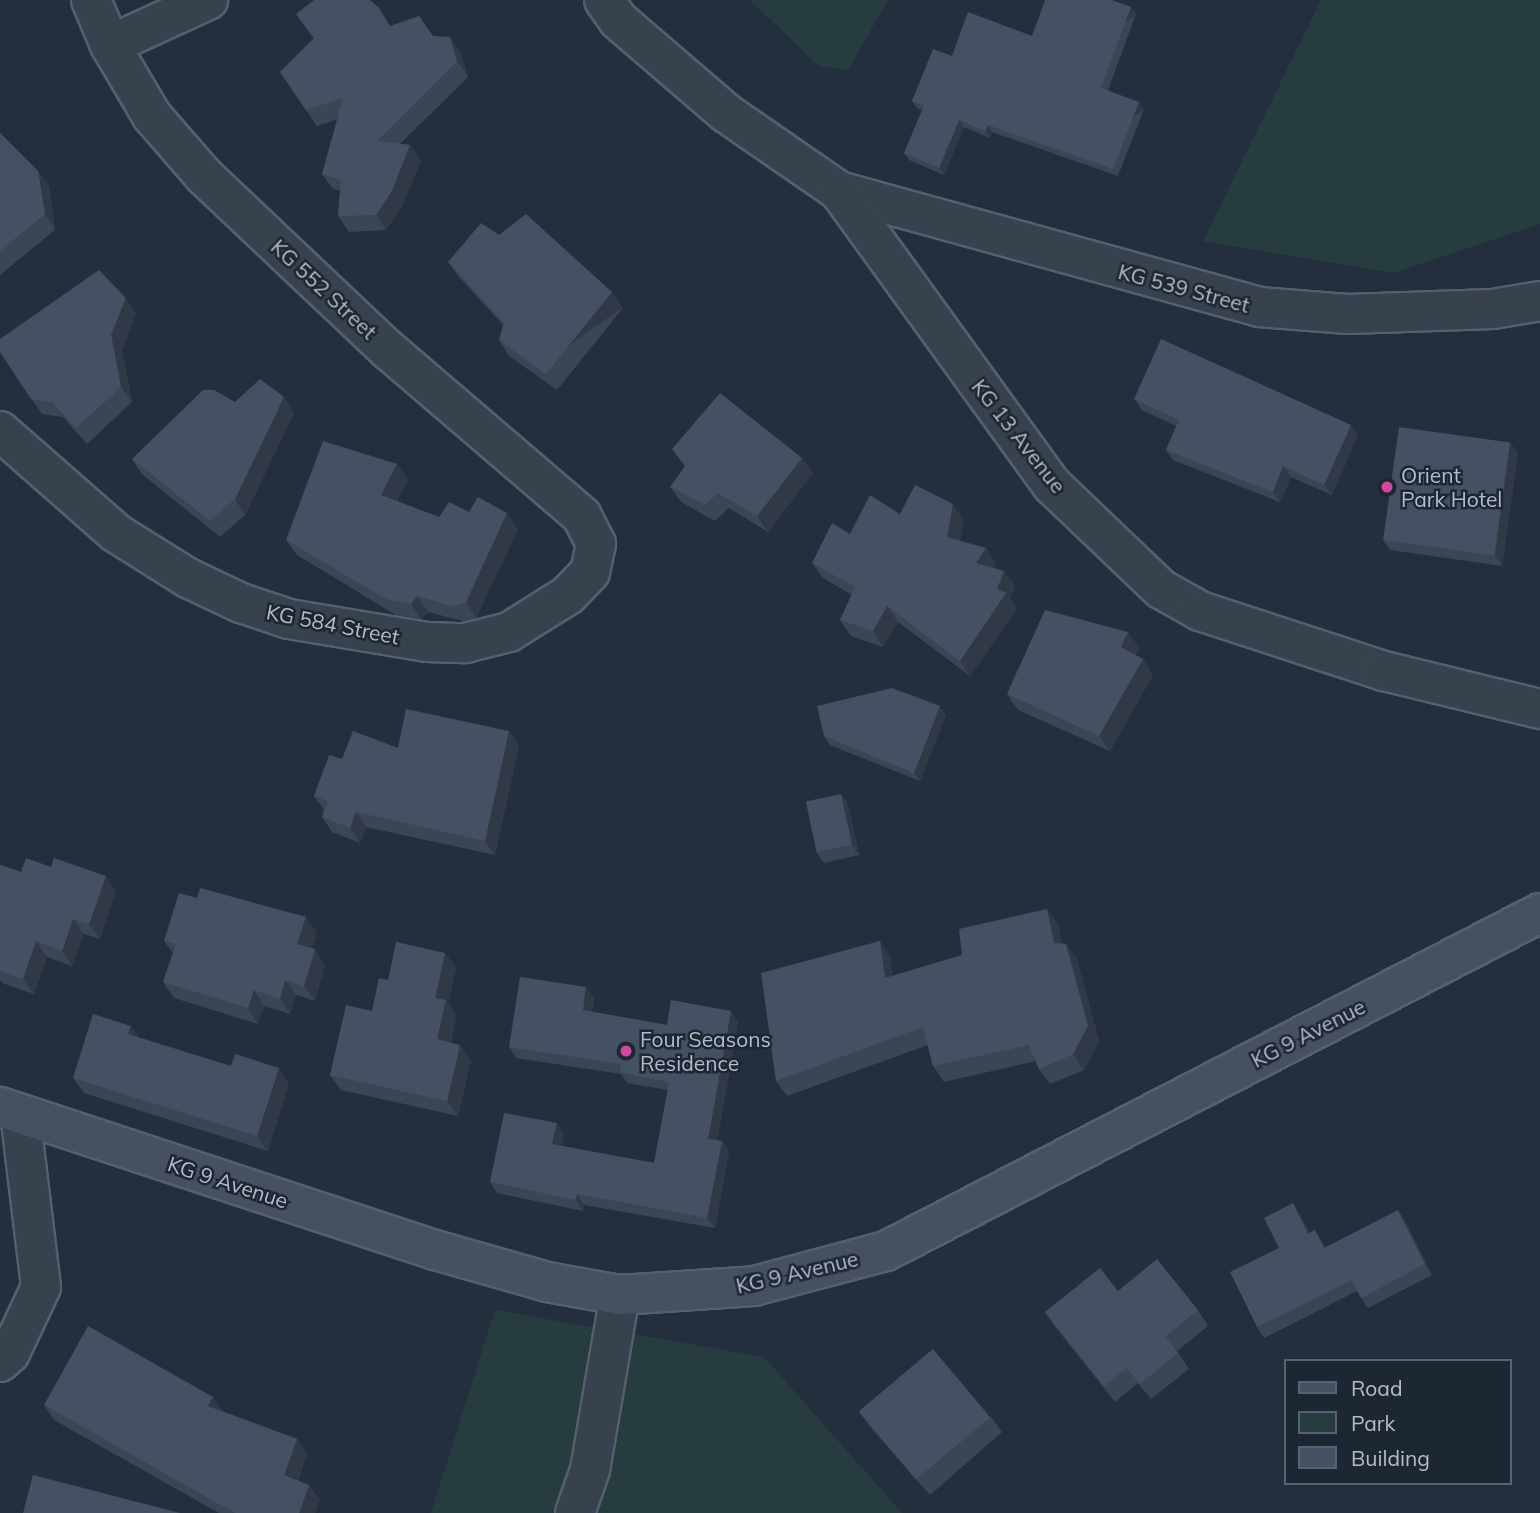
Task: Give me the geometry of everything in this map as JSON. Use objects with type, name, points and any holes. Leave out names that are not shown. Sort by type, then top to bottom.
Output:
[{"type":"main road","name":"KG 9 Avenue","points":[[10,1110],[435,1250],[547,1282],[620,1295],[754,1286],[886,1251],[1540,913]]},
{"type":"street","name":"KG 552 Street","points":[[90,0],[110,45],[152,116],[205,177],[387,349],[582,516],[596,544]]},
{"type":"street","points":[[110,45],[208,0]]},
{"type":"street","name":"KG 13 Avenue","points":[[604,0],[618,20],[726,113],[839,191],[1052,485],[1161,589],[1199,611],[1370,667],[1540,709]]},
{"type":"street","name":"KG 539 Street","points":[[839,191],[1259,307],[1348,314],[1493,309],[1540,301]]},
{"type":"street","name":"KG 584 Street","points":[[0,430],[116,533],[188,578],[241,603],[289,619],[427,642],[476,641],[509,632],[568,596],[590,572],[596,544]]},
{"type":"street","points":[[0,1362],[10,1353],[41,1287],[10,1110]]},
{"type":"street","points":[[575,1513],[590,1470],[620,1295]]},
{"type":"green space","points":[[750,0],[888,0],[848,70],[819,66]]},
{"type":"green space","points":[[1321,0],[1540,0],[1540,224],[1393,273],[1203,241]]},
{"type":"green space","points":[[495,1310],[764,1357],[902,1513],[431,1513]]},
{"type":"building","points":[[314,0],[370,0],[379,8],[390,26],[419,16],[433,36],[450,37],[457,61],[377,141],[410,145],[392,191],[376,215],[338,216],[341,180],[322,174],[343,98],[306,110],[280,72],[314,38],[296,14]]},
{"type":"building","points":[[1045,0],[1112,0],[1131,7],[1101,88],[1139,102],[1113,169],[988,125],[985,131],[959,120],[939,168],[904,153],[924,106],[912,101],[933,49],[952,56],[968,12],[1032,36]]},
{"type":"building","points":[[0,133],[38,171],[45,214],[0,251]]},
{"type":"building","points":[[526,214],[612,292],[546,374],[499,340],[504,323],[448,262],[481,223],[499,235]]},
{"type":"building","points":[[99,270],[126,298],[111,335],[121,387],[76,428],[52,402],[31,399],[0,352],[0,339]]},
{"type":"building","points":[[1161,339],[1351,425],[1324,485],[1283,466],[1273,492],[1166,450],[1179,420],[1134,399]]},
{"type":"building","points":[[260,379],[284,397],[235,499],[210,521],[132,459],[203,390],[214,390],[235,402]]},
{"type":"building","points":[[720,393],[802,458],[757,516],[718,493],[705,505],[670,487],[685,466],[672,449]]},
{"type":"building","points":[[1399,427],[1510,443],[1494,555],[1383,540]]},
{"type":"building","points":[[323,441],[397,464],[381,495],[439,517],[449,502],[469,512],[478,497],[507,513],[466,602],[452,606],[417,596],[411,604],[386,599],[286,540]]},
{"type":"building","points":[[915,485],[953,504],[947,537],[986,548],[976,563],[1004,571],[997,589],[1006,593],[960,661],[887,606],[873,631],[840,620],[855,587],[812,563],[832,523],[850,534],[870,495],[900,514]]},
{"type":"building","points":[[1045,610],[1128,632],[1121,647],[1143,659],[1099,736],[1007,694]]},
{"type":"building","points":[[892,688],[940,706],[914,773],[824,736],[817,706]]},
{"type":"building","points":[[406,709],[509,731],[485,841],[356,812],[350,828],[322,817],[328,801],[314,796],[329,755],[342,759],[353,731],[398,748]]},
{"type":"building","points":[[841,794],[852,845],[817,852],[806,801]]},
{"type":"building","points":[[26,858],[51,867],[54,858],[106,876],[89,924],[73,919],[62,951],[36,941],[23,979],[0,971],[0,865],[21,872]]},
{"type":"building","points":[[200,888],[306,917],[297,944],[315,949],[304,986],[285,980],[280,999],[254,990],[248,1008],[163,982],[176,944],[164,941],[179,893],[197,898]]},
{"type":"building","points":[[1047,909],[1054,943],[1066,944],[1088,1026],[1073,1054],[1039,1069],[1029,1045],[933,1066],[923,1027],[776,1081],[761,973],[880,941],[885,978],[962,955],[959,929]]},
{"type":"building","points":[[396,942],[445,953],[435,998],[446,1000],[437,1039],[460,1045],[447,1101],[330,1075],[346,1005],[372,1011],[379,978],[388,980]]},
{"type":"building","points":[[520,977],[586,987],[583,1010],[667,1025],[671,1000],[731,1011],[708,1139],[722,1141],[707,1218],[577,1194],[576,1200],[490,1182],[504,1113],[557,1123],[552,1144],[654,1163],[669,1082],[620,1072],[621,1064],[509,1047]]},
{"type":"building","points":[[93,1014],[131,1026],[128,1034],[231,1066],[235,1054],[279,1068],[257,1136],[73,1078]]},
{"type":"building","points":[[1293,1203],[1308,1234],[1315,1230],[1324,1248],[1398,1210],[1425,1264],[1361,1298],[1352,1280],[1257,1327],[1230,1272],[1279,1248],[1264,1218]]},
{"type":"building","points":[[1157,1259],[1198,1310],[1165,1337],[1178,1353],[1140,1384],[1127,1368],[1104,1386],[1045,1312],[1100,1268],[1118,1291]]},
{"type":"building","points":[[88,1326],[213,1397],[208,1406],[297,1439],[284,1475],[309,1485],[299,1513],[235,1513],[44,1405]]},
{"type":"building","points":[[933,1349],[990,1417],[916,1480],[859,1411]]},
{"type":"building","points":[[33,1475],[180,1513],[23,1513]]},
{"type":"place","name":"Orient Park Hotel","points":[[1387,487]]},
{"type":"place","name":"Four Seasons Residence","points":[[626,1051]]}]
